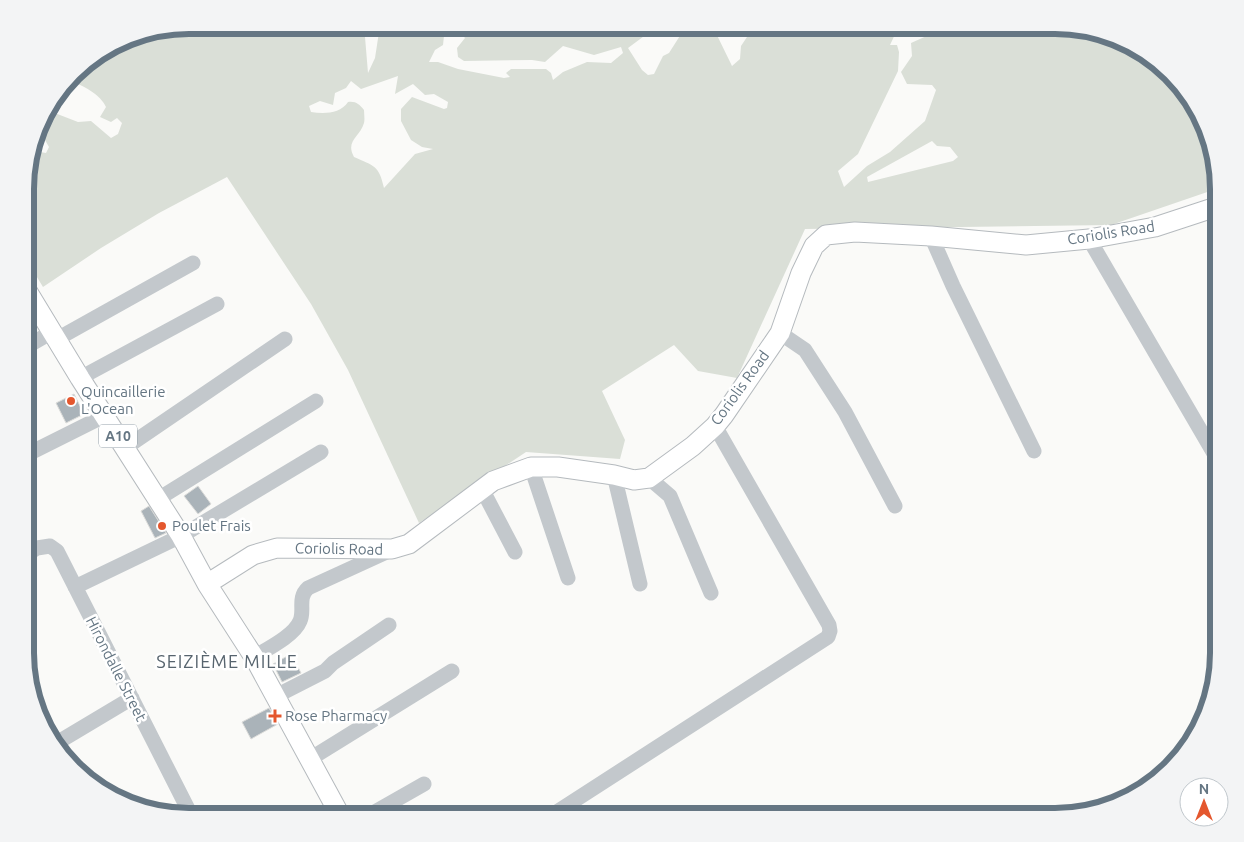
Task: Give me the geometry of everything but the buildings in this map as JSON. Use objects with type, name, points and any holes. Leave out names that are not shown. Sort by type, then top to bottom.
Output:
[{"type":"main road","name":"Coriolis Road","points":[[207,584],[253,555],[277,548],[392,549],[409,544],[493,481],[531,467],[558,467],[614,475],[634,480],[649,478],[693,446],[715,426],[780,333],[801,273],[814,246],[826,235],[855,232],[931,236],[1026,245],[1089,239],[1154,227],[1210,209]]},
{"type":"main road","name":"A10","points":[[34,302],[181,536],[207,584],[254,657],[336,808]]},
{"type":"street","points":[[931,236],[953,286],[1034,451]]},
{"type":"street","points":[[1089,239],[1210,447]]},
{"type":"street","points":[[34,344],[55,336],[194,263]]},
{"type":"street","points":[[80,378],[217,304]]},
{"type":"street","points":[[780,333],[804,350],[844,412],[895,506]]},
{"type":"street","points":[[125,448],[285,339]]},
{"type":"street","points":[[158,499],[316,401]]},
{"type":"street","points":[[34,451],[104,416]]},
{"type":"street","points":[[563,808],[828,637],[829,625],[715,426]]},
{"type":"street","points":[[75,587],[181,536],[321,452]]},
{"type":"street","points":[[531,467],[568,578]]},
{"type":"street","points":[[614,475],[640,584]]},
{"type":"street","points":[[649,478],[670,496],[711,593]]},
{"type":"street","points":[[482,489],[515,552]]},
{"type":"street","name":"Hirondalle Street","points":[[34,550],[50,546],[57,551],[187,808]]},
{"type":"street","points":[[254,657],[291,633],[301,620],[301,603],[304,592],[308,588],[392,549]]},
{"type":"street","points":[[276,696],[325,670],[389,625]]},
{"type":"street","points":[[310,759],[452,671]]},
{"type":"street","points":[[61,740],[132,698]]},
{"type":"street","points":[[382,808],[424,784]]},
{"type":"shaded area","points":[[179,34],[365,34],[368,73],[375,58],[379,34],[442,34],[443,45],[435,50],[429,62],[438,62],[458,69],[504,78],[510,77],[506,73],[511,69],[546,69],[551,73],[553,80],[563,72],[587,62],[611,63],[623,53],[621,47],[594,55],[563,46],[545,62],[532,60],[464,61],[458,57],[457,48],[465,38],[462,34],[647,34],[628,48],[642,70],[648,75],[654,74],[663,56],[669,53],[681,34],[716,34],[732,66],[740,59],[741,46],[749,34],[895,34],[890,45],[897,45],[899,52],[898,71],[858,154],[838,171],[844,187],[867,166],[890,152],[925,121],[936,90],[932,85],[907,84],[901,72],[912,56],[911,43],[931,34],[1076,35],[1105,42],[1124,50],[1157,72],[1178,94],[1194,120],[1202,139],[1207,158],[1210,191],[1111,225],[805,229],[737,378],[698,371],[674,345],[602,391],[625,440],[620,459],[526,452],[419,523],[348,370],[311,304],[227,177],[159,213],[101,248],[43,287],[34,272],[34,189],[35,168],[39,150],[46,153],[49,147],[43,137],[50,120],[54,113],[78,122],[91,121],[111,138],[118,134],[122,123],[117,118],[111,122],[100,117],[106,107],[104,103],[96,94],[75,83],[87,72],[120,50],[139,42]],"holes":[[[398,76],[395,94],[413,84],[425,95],[434,94],[448,102],[447,108],[444,109],[412,97],[401,109],[401,121],[411,140],[422,147],[433,149],[415,154],[384,188],[378,170],[354,157],[352,152],[352,143],[364,123],[364,110],[359,105],[351,102],[348,102],[336,111],[321,113],[311,112],[309,106],[320,101],[333,105],[335,93],[346,88],[351,81],[361,89]],[[932,141],[937,146],[950,147],[958,157],[953,161],[868,182],[867,177]]]},
{"type":"place","name":"Quincaillerie L'Ocean","points":[[71,401]]},
{"type":"place","name":"Poulet Frais","points":[[162,526]]},
{"type":"place","name":"Rose Pharmacy","points":[[275,716]]},
{"type":"district","name":"SEIZIÈME MILLE","points":[[227,662]]}]
